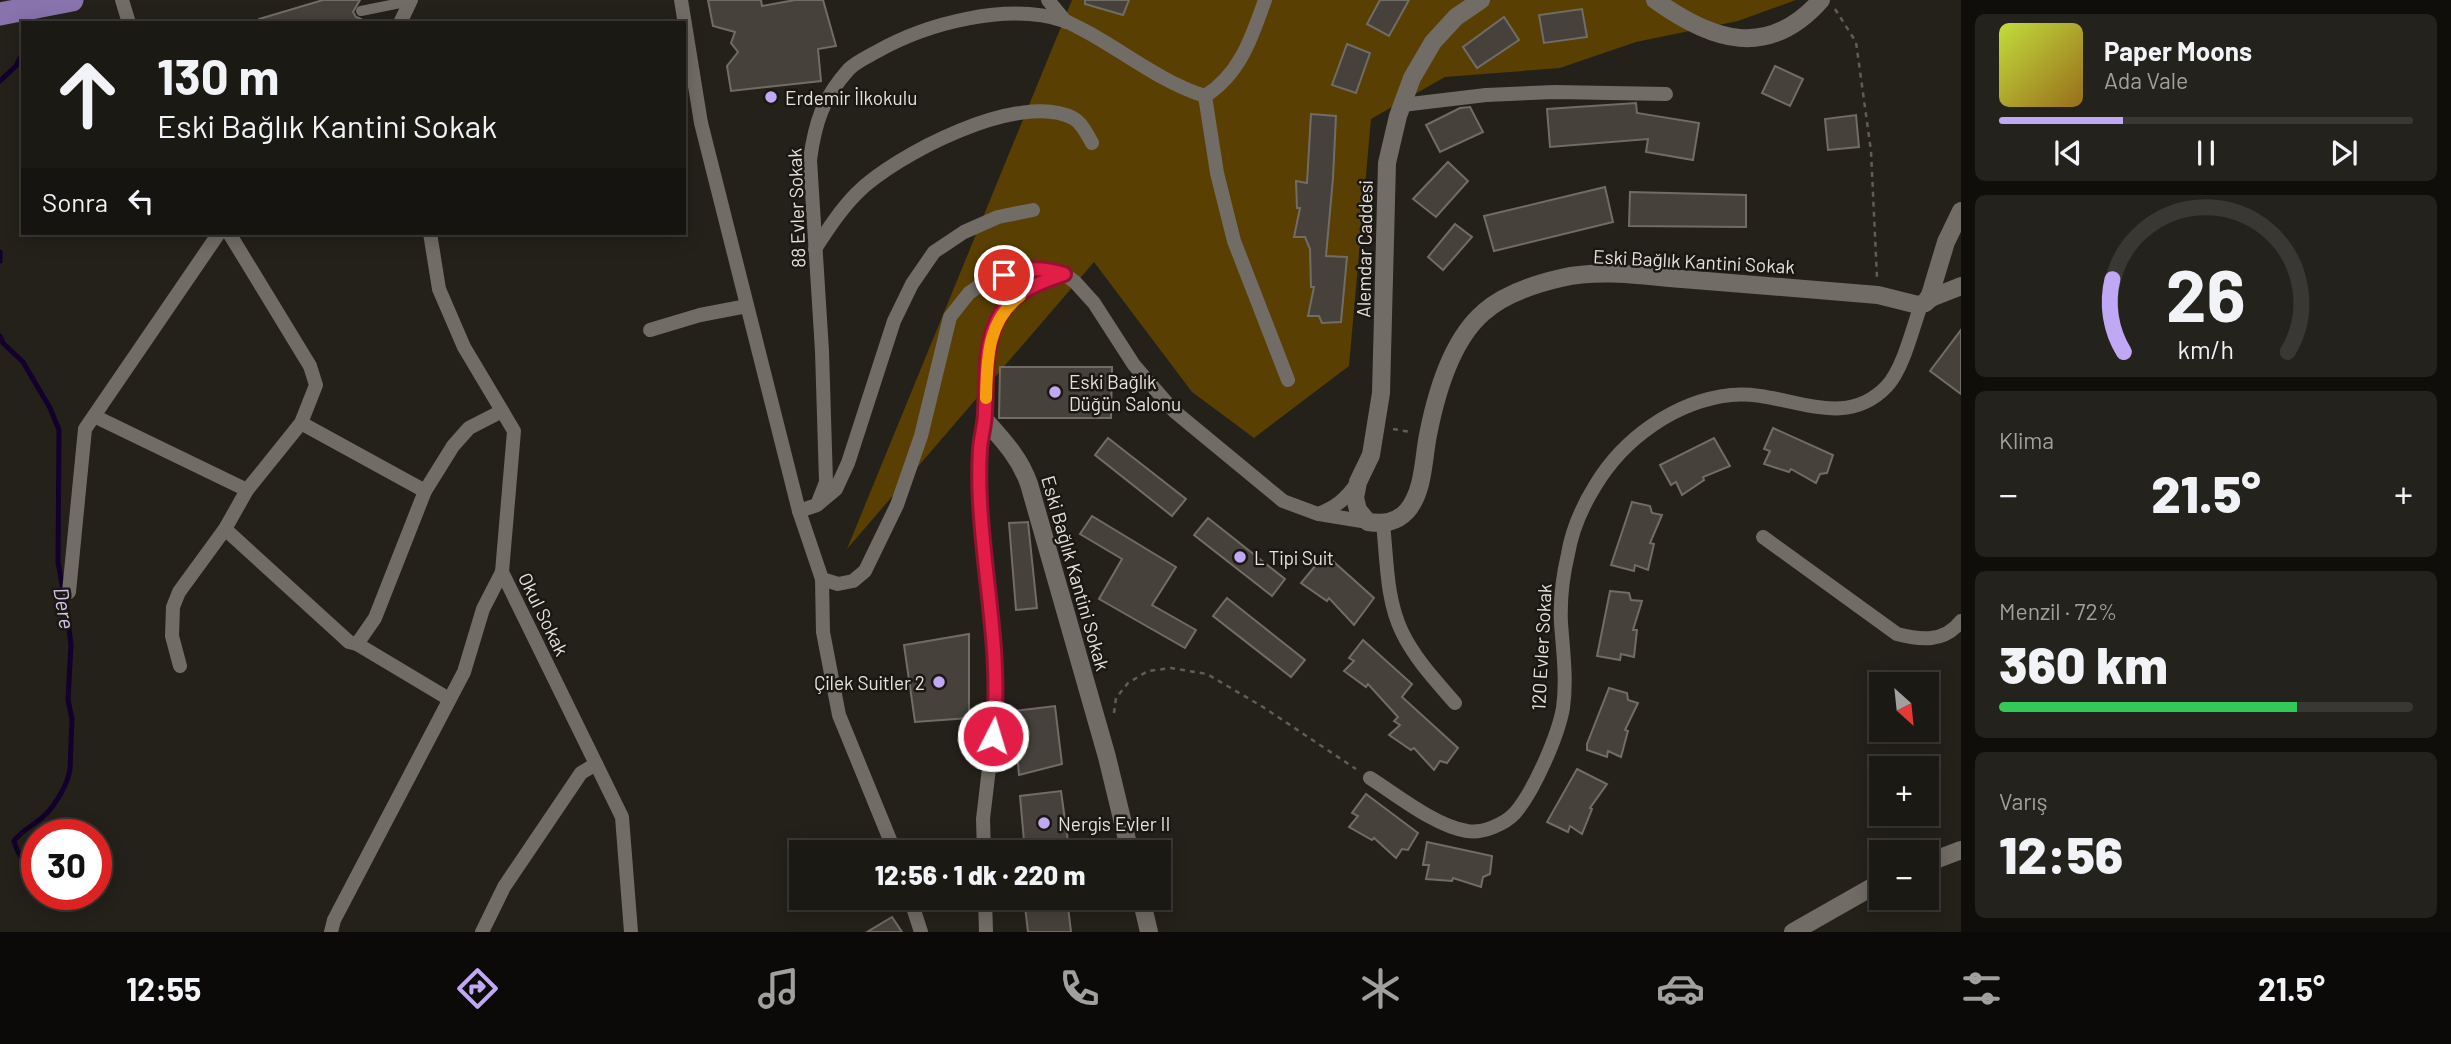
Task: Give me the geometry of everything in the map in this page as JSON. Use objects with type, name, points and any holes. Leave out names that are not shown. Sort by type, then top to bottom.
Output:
[{"type":"highway","points":[[0,14],[72,0]]},
{"type":"street","points":[[122,0],[128,21]]},
{"type":"street","points":[[681,0],[684,21]]},
{"type":"street","points":[[1048,0],[1066,22]]},
{"type":"street","points":[[1265,0],[1240,64],[1220,87],[1205,96],[1217,173],[1234,241],[1288,380]]},
{"type":"street","name":"Alemdar Caddesi","points":[[1358,482],[1371,455],[1381,393],[1387,163],[1412,78],[1433,41],[1456,17],[1481,0]]},
{"type":"street","points":[[1655,0],[1682,19],[1706,31],[1727,37],[1752,39],[1776,35],[1796,24],[1821,0]]},
{"type":"street","points":[[361,10],[410,1]]},
{"type":"street","points":[[401,21],[410,1]]},
{"type":"street","name":"88 Evler Sokak","points":[[817,505],[826,482],[810,160],[814,129],[826,99],[851,66],[895,42],[950,21],[1030,13],[1066,22],[1115,47],[1178,86],[1205,96]]},
{"type":"street","points":[[686,31],[701,123],[799,511],[822,579],[823,632],[839,715],[890,840]]},
{"type":"street","points":[[1402,105],[1486,95],[1555,92],[1666,94]]},
{"type":"street","points":[[816,249],[835,218],[858,191],[894,164],[934,140],[978,124],[1028,111],[1053,111],[1073,118],[1082,126],[1092,143]]},
{"type":"street","points":[[799,511],[817,505],[836,489],[848,463],[894,321],[912,284],[934,252],[964,232],[998,217],[1033,210]]},
{"type":"street","points":[[1924,303],[1930,295],[1946,242],[1961,211]]},
{"type":"street","points":[[69,592],[85,429],[218,235]]},
{"type":"street","points":[[180,666],[172,636],[173,607],[179,592],[225,529],[247,490],[301,423],[316,385],[310,366],[230,235]]},
{"type":"street","name":"Okul Sokak","points":[[430,235],[439,289],[464,347],[514,431],[502,572],[622,817],[631,932]]},
{"type":"street","points":[[822,579],[838,584],[853,581],[865,571],[897,505],[921,436],[950,317],[969,293],[989,279],[1018,270],[1046,268],[1064,274],[1075,282],[1094,303],[1134,365],[1174,411],[1283,501],[1318,514],[1376,523]]},
{"type":"street","points":[[984,840],[983,819],[996,709],[996,655],[980,503],[980,447],[985,420],[988,356],[992,330],[1008,304],[1033,286],[1064,274]]},
{"type":"street","name":"Eski Bağlık Kantini Sokak","points":[[1376,523],[1395,520],[1407,511],[1419,489],[1428,434],[1441,381],[1459,344],[1484,312],[1516,292],[1562,277],[1609,274],[1878,295],[1918,305],[1924,303]]},
{"type":"street","points":[[1924,303],[1961,286]]},
{"type":"street","name":"120 Evler Sokak","points":[[1370,778],[1443,823],[1469,832],[1491,829],[1513,815],[1530,791],[1550,747],[1563,708],[1561,619],[1568,554],[1583,506],[1608,464],[1647,428],[1689,405],[1731,394],[1767,397],[1829,410],[1871,399],[1889,385],[1924,303]]},
{"type":"street","points":[[650,330],[700,315],[747,306]]},
{"type":"street","points":[[357,644],[375,618],[425,491],[453,446],[469,428],[502,411]]},
{"type":"street","points":[[94,416],[247,490]]},
{"type":"street","name":"Eski Bağlık Kantini Sokak","points":[[985,420],[1013,452],[1026,476],[1127,840]]},
{"type":"street","points":[[301,423],[425,491]]},
{"type":"street","points":[[1318,514],[1334,508],[1346,499],[1358,482]]},
{"type":"street","points":[[1358,482],[1355,498],[1358,510],[1376,523],[1390,592],[1402,631],[1421,663],[1455,703]]},
{"type":"street","points":[[225,529],[349,642],[357,644],[449,699]]},
{"type":"street","points":[[1763,537],[1897,634],[1920,640],[1940,637],[1961,621]]},
{"type":"street","points":[[331,932],[334,920],[464,672],[483,609],[502,572]]},
{"type":"street","points":[[482,932],[504,887],[581,773],[596,764]]},
{"type":"street","points":[[1939,858],[1961,850]]},
{"type":"street","points":[[1793,932],[1869,889]]},
{"type":"street","points":[[914,910],[921,932]]},
{"type":"street","points":[[985,910],[986,932]]},
{"type":"street","points":[[1144,910],[1149,932]]},
{"type":"path","points":[[1830,0],[1856,42],[1871,150],[1878,295]]},
{"type":"path","points":[[1377,427],[1428,434]]},
{"type":"path","points":[[1116,723],[1116,698],[1128,683],[1148,671],[1171,668],[1208,674],[1370,778]]},
{"type":"shaded area","points":[[1072,0],[1796,0],[1738,21],[1636,42],[1560,68],[1445,77],[1371,119],[1349,366],[1254,438],[1192,392],[1094,262],[847,549]]},
{"type":"building","points":[[323,0],[360,0],[353,12],[361,21],[259,19]]},
{"type":"building","points":[[708,0],[761,0],[762,6],[795,0],[823,0],[836,46],[818,49],[821,81],[731,91],[727,66],[738,52],[731,43],[735,32],[713,26]]},
{"type":"building","points":[[1085,0],[1129,0],[1123,15],[1085,4]]},
{"type":"building","points":[[1380,0],[1409,0],[1389,36],[1367,24]]},
{"type":"building","points":[[1582,9],[1587,37],[1544,43],[1539,15]]},
{"type":"building","points":[[1504,17],[1519,40],[1477,68],[1463,47]]},
{"type":"building","points":[[1347,44],[1370,53],[1356,93],[1332,85]]},
{"type":"building","points":[[1775,66],[1803,79],[1790,106],[1762,93]]},
{"type":"building","points":[[1636,103],[1637,113],[1699,123],[1693,160],[1646,152],[1648,139],[1550,147],[1547,109]]},
{"type":"building","points":[[1470,107],[1483,132],[1440,152],[1426,125],[1460,108]]},
{"type":"building","points":[[1311,114],[1336,116],[1326,256],[1347,257],[1341,322],[1322,323],[1319,316],[1308,316],[1314,287],[1311,287],[1310,249],[1305,237],[1294,237],[1300,208],[1297,208],[1296,181],[1307,183]]},
{"type":"building","points":[[1856,115],[1859,147],[1828,150],[1825,119]]},
{"type":"building","points":[[1448,162],[1468,181],[1436,217],[1413,199]]},
{"type":"building","points":[[1605,187],[1613,222],[1494,251],[1484,216]]},
{"type":"building","points":[[1630,192],[1746,195],[1746,227],[1629,226]]},
{"type":"building","points":[[1455,224],[1472,237],[1443,270],[1428,257]]},
{"type":"building","points":[[1961,330],[1961,394],[1930,371]]},
{"type":"building","name":"Eski Bağlık Düğün Salonu","points":[[1000,367],[1112,367],[1111,418],[999,418]]},
{"type":"building","points":[[1773,428],[1833,455],[1827,473],[1820,474],[1816,483],[1791,469],[1789,472],[1764,464],[1770,451],[1764,449]]},
{"type":"building","points":[[1108,438],[1186,499],[1172,516],[1095,455]]},
{"type":"building","points":[[1714,438],[1730,466],[1703,477],[1704,480],[1682,495],[1676,482],[1671,485],[1660,465]]},
{"type":"building","points":[[1632,502],[1650,506],[1652,513],[1662,515],[1650,543],[1654,544],[1648,570],[1635,565],[1634,571],[1611,565]]},
{"type":"building","points":[[1092,516],[1176,567],[1152,605],[1196,630],[1185,648],[1099,599],[1122,559],[1080,534]]},
{"type":"building","name":"L Tipi Suit","points":[[1208,518],[1285,579],[1272,596],[1194,535]]},
{"type":"building","points":[[1028,522],[1037,608],[1016,610],[1009,523]]},
{"type":"building","points":[[1325,554],[1374,598],[1354,625],[1329,598],[1327,601],[1301,583]]},
{"type":"building","points":[[1610,591],[1629,593],[1631,600],[1642,601],[1633,630],[1637,630],[1634,657],[1621,654],[1620,660],[1597,656]]},
{"type":"building","name":"L Tipi Suit","points":[[1227,598],[1305,660],[1291,677],[1213,616]]},
{"type":"building","name":"Çilek Suitler 2","points":[[969,634],[969,718],[915,722],[904,645]]},
{"type":"building","points":[[1363,640],[1412,684],[1402,697],[1458,748],[1447,763],[1440,761],[1434,770],[1414,748],[1411,750],[1389,735],[1400,725],[1394,721],[1398,717],[1368,684],[1366,687],[1344,671],[1354,661],[1349,658]]},
{"type":"building","points":[[1609,688],[1627,693],[1628,700],[1638,703],[1625,730],[1628,731],[1621,757],[1608,751],[1607,757],[1587,750]]},
{"type":"building","points":[[1055,706],[1062,764],[1019,775],[1013,711]]},
{"type":"building","points":[[1577,769],[1607,784],[1590,808],[1592,809],[1582,834],[1570,826],[1568,832],[1547,822]]},
{"type":"building","name":"Nergis Evler II","points":[[1061,791],[1068,840],[1024,840],[1020,796]]},
{"type":"building","points":[[1366,794],[1418,833],[1408,850],[1402,849],[1396,858],[1374,838],[1372,840],[1349,827],[1358,816],[1352,813]]},
{"type":"building","points":[[1427,842],[1492,856],[1490,874],[1483,877],[1481,887],[1453,878],[1452,881],[1426,879],[1429,865],[1423,865]]},
{"type":"building","points":[[1025,910],[1068,910],[1071,932],[1028,932]]},
{"type":"building","points":[[892,917],[902,932],[867,932]]},
{"type":"waterway","name":"Dere","points":[[0,81],[16,66],[21,56]]},
{"type":"waterway","name":"Dere","points":[[0,252],[0,261]]},
{"type":"waterway","name":"Dere","points":[[0,336],[3,343],[23,362],[50,408],[59,430],[58,562],[71,645],[68,700],[72,719],[70,769],[64,787],[53,805],[40,819]]},
{"type":"waterway","name":"Dere","points":[[21,833],[14,841],[21,857]]},
{"type":"slow traffic","points":[[986,398],[992,330],[1008,304],[1020,296]]},
{"type":"place","name":"Erdemir İlkokulu","points":[[771,97]]},
{"type":"place","name":"Eski Bağlık Düğün Salonu","points":[[1055,392]]},
{"type":"place","name":"L Tipi Suit","points":[[1240,557]]},
{"type":"place","name":"Çilek Suitler 2","points":[[939,682]]},
{"type":"place","name":"Nergis Evler II","points":[[1044,823]]},
{"type":"route","points":[[993,736],[996,655],[979,472],[988,356],[992,330],[1008,304],[1033,286],[1064,274],[1046,268],[1018,270],[1004,275]]}]
